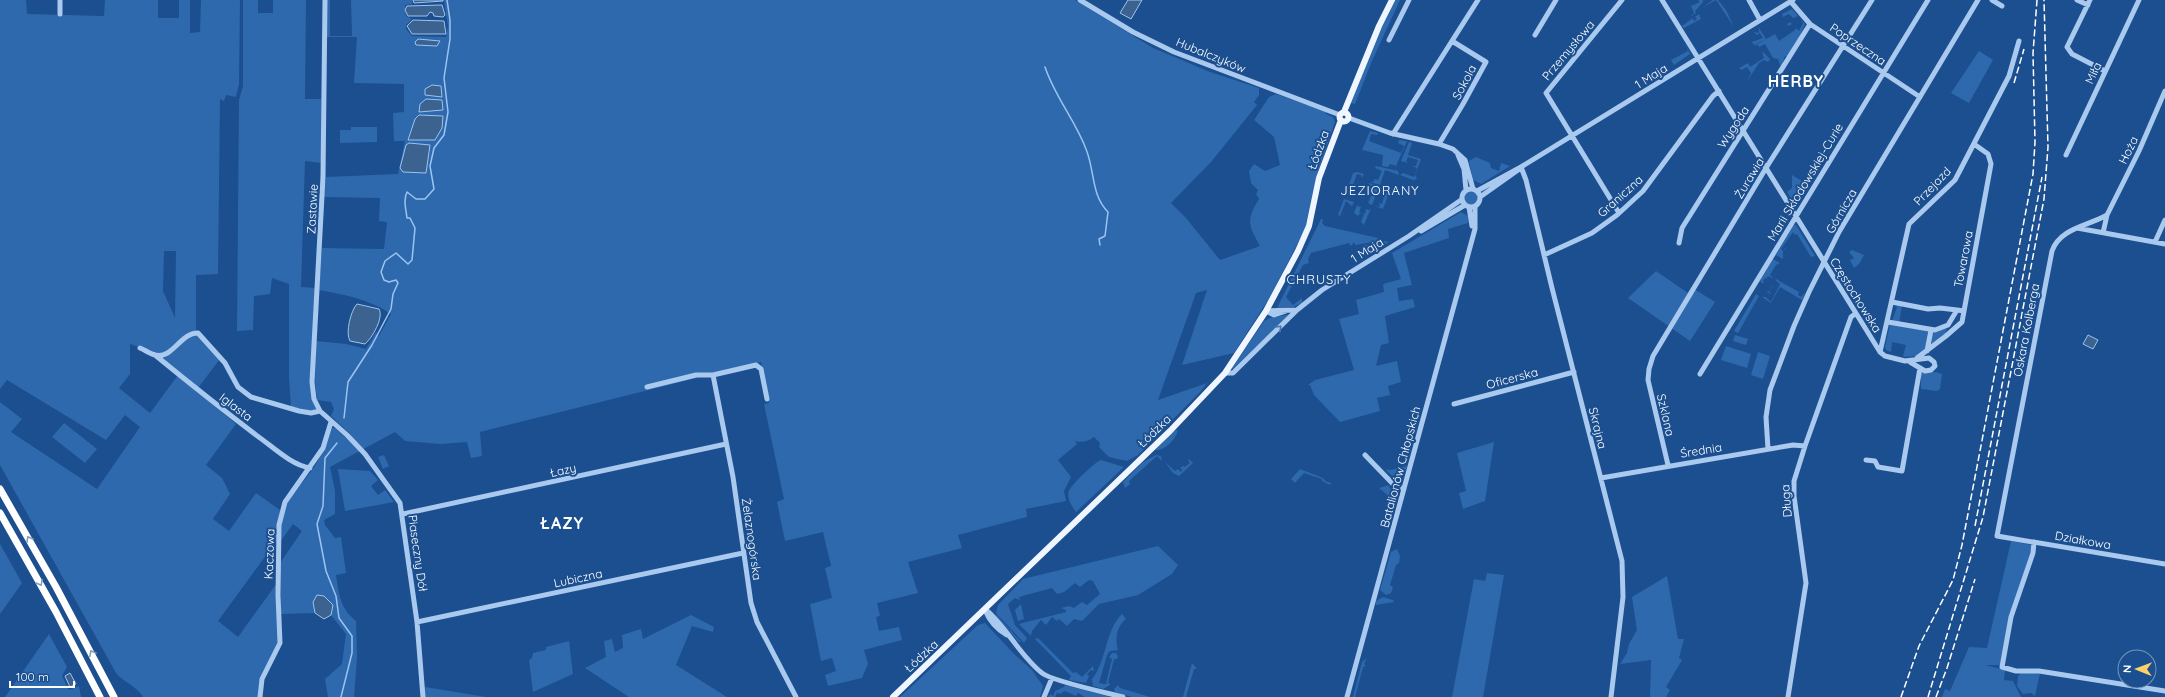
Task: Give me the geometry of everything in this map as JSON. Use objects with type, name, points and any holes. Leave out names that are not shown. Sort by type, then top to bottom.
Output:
[{"type":"highway","points":[[0,489],[56,587],[114,697]]},
{"type":"highway","points":[[0,513],[56,612],[100,697]]},
{"type":"main road","name":"Łódzka","points":[[893,697],[1170,432],[1225,373],[1266,311],[1289,269],[1309,226],[1319,178],[1378,26],[1392,0]]},
{"type":"main road","points":[[1342,116],[1348,114],[1349,118]]},
{"type":"street","points":[[60,0],[60,14]]},
{"type":"street","name":"Zastawie","points":[[325,0],[323,177],[312,382],[314,399],[320,411],[325,416]]},
{"type":"street","name":"Hubalczyków","points":[[1080,0],[1133,32],[1174,52],[1342,116]]},
{"type":"street","points":[[1389,40],[1409,0]]},
{"type":"street","points":[[1392,134],[1478,0]]},
{"type":"street","points":[[1535,35],[1556,0]]},
{"type":"street","name":"Przemysłowa","points":[[1571,136],[1547,96],[1546,91],[1622,0]]},
{"type":"street","name":"Częstochowska","points":[[1662,0],[1720,91],[1855,314],[1880,352]]},
{"type":"street","points":[[1750,0],[1760,20]]},
{"type":"street","name":"Żurawia","points":[[1648,369],[1653,356],[1766,168],[1872,0]]},
{"type":"street","name":"Marii Skłodowskiej-Curie","points":[[1700,374],[1928,0]]},
{"type":"street","name":"Górnicza","points":[[1768,449],[1766,417],[1770,390],[1794,326],[1839,232],[1978,0]]},
{"type":"street","points":[[1992,0],[2002,6]]},
{"type":"street","points":[[2077,0],[2089,2],[2067,47],[2070,53],[2105,71]]},
{"type":"street","name":"Miła","points":[[2066,155],[2139,0]]},
{"type":"street","name":"1 Maja","points":[[1480,197],[1520,168],[1792,1]]},
{"type":"street","name":"Poprzeczna","points":[[1792,1],[1810,24],[1920,97]]},
{"type":"street","name":"Wygoda","points":[[1678,243],[1682,228],[1810,24]]},
{"type":"street","name":"Sokola","points":[[1439,144],[1464,104],[1486,62],[1452,41]]},
{"type":"street","name":"Przejazd","points":[[1880,352],[1909,224],[1955,180],[2009,76],[2019,41]]},
{"type":"street","name":"Graniczna","points":[[1544,255],[1587,236],[1619,212],[1648,187],[1713,96],[1720,91]]},
{"type":"street","name":"Hoża","points":[[2103,233],[2106,216],[2139,151],[2165,91]]},
{"type":"street","points":[[1349,118],[1392,134],[1439,144],[1455,151],[1465,160],[1475,190],[1480,197],[1479,202],[1475,206],[1467,206],[1462,200],[1462,194],[1466,190],[1475,190]]},
{"type":"street","points":[[1571,136],[1619,212]]},
{"type":"street","name":"Towarowa","points":[[1910,362],[1960,325],[1964,311],[1991,164],[1988,154],[1974,144]]},
{"type":"street","points":[[1455,151],[1464,169],[1466,190]]},
{"type":"street","name":"1 Maja","points":[[1475,190],[1520,168]]},
{"type":"street","name":"Skrajna","points":[[1520,168],[1526,180],[1620,555],[1624,580],[1611,697]]},
{"type":"street","name":"1 Maja","points":[[1225,373],[1233,373],[1297,310],[1332,284],[1409,236],[1462,200]]},
{"type":"street","name":"1 Maja","points":[[1409,236],[1467,206]]},
{"type":"street","name":"Batalionów Chłopskich","points":[[1467,206],[1472,226],[1471,241]]},
{"type":"street","name":"Batalionów Chłopskich","points":[[1347,697],[1475,229],[1475,206]]},
{"type":"street","points":[[2076,228],[2106,216]]},
{"type":"street","points":[[2155,242],[2165,220]]},
{"type":"street","points":[[2076,228],[2165,244]]},
{"type":"street","name":"Oskara Kolberga","points":[[1997,536],[2052,251],[2062,236],[2076,228]]},
{"type":"street","points":[[1892,302],[1928,309],[1940,308],[1964,311]]},
{"type":"street","points":[[1266,311],[1274,315],[1286,311],[1297,310]]},
{"type":"street","points":[[1946,336],[1948,325],[1957,310]]},
{"type":"street","name":"Długa","points":[[1788,697],[1806,583],[1793,490],[1795,476],[1851,317],[1855,314]]},
{"type":"street","points":[[1888,322],[1931,330],[1948,325]]},
{"type":"street","points":[[1926,351],[1931,330]]},
{"type":"street","points":[[155,355],[165,354],[184,338],[194,333],[198,333],[225,363],[238,387],[251,397],[298,411],[311,413],[320,411]]},
{"type":"street","name":"Iglasta","points":[[140,348],[155,355],[210,400],[274,448],[303,467],[310,468]]},
{"type":"street","points":[[1880,352],[1890,358],[1910,362],[1927,371],[1931,370],[1935,366],[1934,362],[1928,358],[1910,362]]},
{"type":"street","points":[[647,387],[696,376],[713,375],[756,365],[761,369],[768,399]]},
{"type":"street","points":[[1866,460],[1875,461],[1878,467],[1902,471],[1920,368]]},
{"type":"street","name":"Szklana","points":[[1648,369],[1648,380],[1668,465]]},
{"type":"street","name":"Oficerska","points":[[1454,404],[1574,372]]},
{"type":"street","name":"Żelaznogórska","points":[[713,375],[726,444],[748,589],[755,615],[796,697]]},
{"type":"street","name":"Piaseczny Dół","points":[[325,416],[347,435],[365,454],[392,489],[400,503],[403,514],[417,622],[423,697]]},
{"type":"street","name":"Kaczowa","points":[[260,697],[262,679],[280,644],[278,595],[279,525],[285,502],[323,448],[331,422]]},
{"type":"street","name":"Łazy","points":[[403,514],[726,444]]},
{"type":"street","name":"Średnia","points":[[1601,478],[1668,465],[1768,449],[1796,445],[1805,446]]},
{"type":"street","points":[[1365,455],[1386,478],[1397,487],[1404,490]]},
{"type":"street","name":"Działkowa","points":[[1997,536],[2165,564]]},
{"type":"street","points":[[2034,542],[2033,553],[2011,617],[2002,667],[2016,670],[2039,671],[2165,691]]},
{"type":"street","name":"Lubiczna","points":[[417,622],[743,553]]},
{"type":"street","points":[[985,609],[1002,626],[1008,636],[1042,674],[1122,697]]},
{"type":"street","points":[[1044,697],[1052,678]]},
{"type":"shaded area","points":[[0,0],[26,0],[27,14],[104,16],[105,0],[158,0],[158,18],[179,18],[179,0],[190,0],[190,33],[200,32],[201,0],[240,0],[239,84],[236,97],[226,95],[224,101],[220,99],[218,274],[196,275],[196,330],[182,338],[164,353],[156,353],[130,344],[130,374],[119,388],[150,413],[178,375],[236,424],[206,465],[222,478],[230,494],[213,519],[229,531],[256,493],[280,510],[278,539],[218,621],[238,637],[277,583],[279,643],[261,678],[259,697],[143,697],[137,690],[116,673],[0,465],[0,402],[22,419],[11,432],[97,489],[140,427],[125,415],[106,440],[7,380],[0,389]],"holes":[[[164,251],[176,251],[175,318],[163,291]]]},
{"type":"shaded area","points":[[243,0],[258,0],[258,13],[273,13],[273,0],[306,0],[305,99],[321,99],[321,163],[305,161],[301,287],[316,288],[312,400],[317,410],[311,411],[291,407],[289,378],[289,284],[272,278],[270,294],[254,296],[253,330],[237,331],[239,100],[243,86]]},
{"type":"shaded area","points":[[327,0],[330,0],[330,36],[352,36],[351,0],[412,0],[412,4],[405,5],[406,16],[412,19],[406,25],[406,29],[412,36],[446,37],[448,26],[444,0],[1075,0],[1153,48],[1210,72],[1259,88],[1259,95],[1254,102],[1257,105],[1211,162],[1171,203],[1186,218],[1220,260],[1260,246],[1253,233],[1250,222],[1252,212],[1259,199],[1256,194],[1258,190],[1251,183],[1249,171],[1254,164],[1265,171],[1280,165],[1274,137],[1254,120],[1269,97],[1276,94],[1326,112],[1326,114],[1333,117],[1335,122],[1318,172],[1310,215],[1303,233],[1270,297],[1234,353],[1182,365],[1207,290],[1196,293],[1158,400],[1207,383],[1201,391],[1138,455],[1127,461],[1109,457],[1099,447],[1100,443],[1094,437],[1090,440],[1080,442],[1075,441],[1077,444],[1058,460],[1071,477],[1064,491],[1066,501],[1026,509],[1027,517],[958,535],[962,548],[908,562],[918,593],[877,603],[880,616],[876,617],[879,631],[899,627],[902,640],[864,650],[868,664],[862,678],[828,686],[825,675],[836,671],[832,658],[821,661],[810,604],[832,598],[825,568],[831,566],[823,532],[785,541],[777,502],[784,499],[764,404],[769,403],[761,362],[480,432],[482,456],[471,458],[467,442],[441,444],[405,441],[395,432],[330,467],[335,491],[335,514],[324,520],[325,525],[335,538],[341,537],[346,573],[336,575],[339,595],[343,606],[356,621],[357,658],[354,697],[328,697],[325,679],[342,664],[346,634],[331,615],[333,604],[313,602],[315,613],[281,614],[280,563],[302,531],[293,524],[280,542],[281,525],[286,503],[313,469],[325,449],[332,428],[335,428],[350,441],[351,435],[331,416],[334,409],[331,402],[317,400],[315,380],[316,341],[346,344],[366,349],[376,332],[379,336],[391,314],[365,301],[319,290],[322,248],[384,249],[387,222],[379,221],[380,198],[324,197],[326,177],[398,174],[405,141],[394,141],[393,113],[404,112],[404,84],[354,83],[357,37],[327,37]]},
{"type":"shaded area","points":[[413,0],[443,0],[443,1],[414,3]]},
{"type":"shaded area","points":[[1128,0],[1142,0],[1131,19],[1120,13]]},
{"type":"shaded area","points":[[1395,0],[1400,0],[1372,61],[1355,104],[1351,103],[1382,25]]},
{"type":"shaded area","points":[[1698,0],[1703,0],[1703,2],[1695,11],[1696,13],[1690,17],[1694,13],[1691,6],[1700,2]]},
{"type":"shaded area","points":[[1713,0],[1716,0],[1702,8]]},
{"type":"shaded area","points":[[1716,0],[1718,0],[1726,10],[1734,27]]},
{"type":"shaded area","points":[[442,5],[445,15],[443,17],[434,16],[433,13],[430,12],[427,16],[408,16],[405,10],[407,6]]},
{"type":"shaded area","points":[[1792,9],[1798,16],[1793,18],[1789,14],[1783,17],[1782,14]]},
{"type":"shaded area","points":[[1699,14],[1701,19],[1684,28],[1682,26],[1693,18],[1694,21],[1697,19],[1695,17]]},
{"type":"shaded area","points":[[413,20],[444,21],[446,34],[412,34],[407,26]]},
{"type":"shaded area","points":[[1801,20],[1805,24],[1801,33],[1802,34],[1787,57],[1785,56],[1781,67],[1778,59],[1773,58],[1765,44],[1759,47],[1758,45],[1754,46],[1775,34],[1779,41],[1796,28],[1799,31],[1803,23]]},
{"type":"shaded area","points":[[1759,28],[1766,39],[1754,45],[1752,42],[1763,38],[1760,33],[1757,35],[1754,32],[1759,33]]},
{"type":"shaded area","points":[[418,39],[440,41],[437,46],[416,45],[415,42]]},
{"type":"shaded area","points":[[1685,43],[1690,54],[1674,65],[1671,60],[1688,51]]},
{"type":"shaded area","points":[[1762,51],[1770,59],[1768,62],[1764,60],[1759,63],[1746,83],[1751,73],[1747,67],[1742,70],[1737,67],[1739,68],[1748,63],[1750,67],[1764,58]]},
{"type":"shaded area","points":[[1979,51],[1993,60],[1969,103],[1951,93]]},
{"type":"shaded area","points":[[432,85],[441,86],[442,97],[425,95],[425,89]]},
{"type":"shaded area","points":[[426,99],[442,100],[443,110],[419,112],[420,104]]},
{"type":"shaded area","points":[[419,115],[443,116],[442,128],[435,140],[408,140],[415,119]]},
{"type":"shaded area","points":[[351,127],[377,127],[377,142],[340,143],[340,130],[351,130]]},
{"type":"shaded area","points":[[1370,131],[1378,133],[1377,135],[1371,134],[1369,141],[1401,153],[1404,146],[1398,143],[1399,140],[1407,141],[1396,166],[1390,164],[1388,167],[1382,166],[1383,155],[1362,150]]},
{"type":"shaded area","points":[[1409,142],[1412,143],[1408,155],[1421,159],[1415,175],[1417,179],[1413,180],[1400,175],[1403,173],[1414,177],[1417,168],[1413,166],[1416,166],[1418,160],[1408,157],[1406,161],[1408,163],[1401,161]]},
{"type":"shaded area","points":[[409,143],[430,145],[426,173],[403,172],[400,168],[406,145]]},
{"type":"shaded area","points":[[1476,157],[1490,163],[1491,168],[1499,171],[1501,163],[1510,166],[1481,184],[1473,180],[1469,161]]},
{"type":"shaded area","points":[[1376,166],[1398,171],[1399,175],[1385,170],[1380,185],[1370,182],[1373,182],[1375,179],[1378,180],[1382,171],[1375,168]]},
{"type":"shaded area","points":[[1357,172],[1364,174],[1362,178],[1361,175],[1357,174],[1349,196],[1346,194],[1353,173]]},
{"type":"shaded area","points":[[1792,175],[1810,186],[1796,206],[1787,192],[1792,188]]},
{"type":"shaded area","points":[[1369,183],[1382,187],[1379,188],[1372,205],[1368,203],[1375,187],[1370,186],[1367,188]]},
{"type":"shaded area","points":[[1383,188],[1390,190],[1383,209],[1373,205],[1380,207],[1379,203],[1382,204],[1385,194],[1381,193],[1380,196],[1377,194],[1380,189]]},
{"type":"shaded area","points":[[1471,191],[1476,193],[1478,198],[1476,203],[1471,205],[1466,203],[1464,198],[1466,193]]},
{"type":"shaded area","points":[[1344,199],[1354,202],[1352,206],[1346,201],[1340,216],[1338,215]]},
{"type":"shaded area","points":[[1358,203],[1357,206],[1361,207],[1359,212],[1365,214],[1366,209],[1369,210],[1371,208],[1364,225],[1361,222],[1364,214],[1360,213],[1358,216],[1354,213]]},
{"type":"shaded area","points":[[1461,212],[1468,216],[1468,223],[1448,229],[1449,238],[1404,253],[1412,285],[1397,288],[1399,301],[1413,299],[1415,307],[1385,316],[1389,343],[1381,345],[1376,366],[1397,361],[1401,382],[1388,386],[1390,395],[1377,398],[1380,411],[1340,422],[1314,395],[1310,385],[1308,385],[1315,380],[1354,370],[1339,319],[1359,314],[1356,300],[1384,292],[1383,284],[1401,279],[1392,253]]},
{"type":"shaded area","points":[[1321,219],[1323,219],[1322,223],[1325,226],[1378,238],[1379,241],[1355,245],[1354,242],[1351,246],[1349,243],[1311,253],[1308,259],[1309,263],[1303,265],[1286,297],[1293,305],[1302,298],[1302,303],[1293,307],[1277,308]]},
{"type":"shaded area","points":[[1794,225],[1796,225],[1815,256],[1811,257],[1797,234],[1795,235],[1793,232],[1781,249],[1783,251],[1783,259],[1776,255]]},
{"type":"shaded area","points":[[1385,241],[1389,242],[1365,256],[1366,254],[1362,246]]},
{"type":"shaded area","points":[[1852,250],[1864,255],[1859,264],[1854,268],[1850,260],[1854,258],[1849,252]]},
{"type":"shaded area","points":[[1773,259],[1780,263],[1776,265],[1770,275],[1774,279],[1768,276],[1763,281],[1764,283],[1762,283],[1760,281]]},
{"type":"shaded area","points":[[1656,271],[1688,293],[1691,287],[1715,302],[1690,341],[1628,298]]},
{"type":"shaded area","points":[[1844,277],[1859,305],[1857,307],[1840,279],[1844,282],[1846,281]]},
{"type":"shaded area","points":[[1776,279],[1799,292],[1798,295],[1801,297],[1805,292],[1802,300],[1780,287],[1771,303],[1762,297],[1766,297],[1771,302],[1780,284],[1775,280]]},
{"type":"shaded area","points":[[1756,294],[1759,296],[1738,333],[1734,331]]},
{"type":"shaded area","points":[[357,304],[379,309],[380,313],[379,322],[371,337],[365,344],[350,341],[348,333],[349,322]]},
{"type":"shaded area","points":[[1894,305],[1902,306],[1899,323],[1892,321],[1897,307]]},
{"type":"shaded area","points":[[1290,314],[1233,369],[1232,368],[1264,321],[1270,318]]},
{"type":"shaded area","points":[[1890,324],[1928,331],[1925,350],[1917,356],[1905,357],[1903,356],[1906,345],[1892,342],[1891,352],[1886,350],[1885,347]]},
{"type":"shaded area","points":[[1945,328],[1947,329],[1945,335],[1929,347],[1932,334]]},
{"type":"shaded area","points":[[196,334],[220,359],[198,388],[163,359],[184,340]]},
{"type":"shaded area","points":[[1735,335],[1748,339],[1746,345],[1733,341]]},
{"type":"shaded area","points":[[2088,335],[2098,340],[2093,349],[2083,344]]},
{"type":"shaded area","points":[[1726,346],[1751,354],[1747,368],[1721,360]]},
{"type":"shaded area","points":[[1758,352],[1770,356],[1763,379],[1751,375]]},
{"type":"shaded area","points":[[1936,372],[1942,374],[1940,389],[1937,391],[1921,389],[1921,373]]},
{"type":"shaded area","points":[[64,423],[97,449],[85,463],[52,437]]},
{"type":"shaded area","points":[[1178,430],[1170,444],[1163,449],[1155,450],[1174,431]]},
{"type":"shaded area","points":[[1494,442],[1485,501],[1463,509],[1459,493],[1466,491],[1457,453]]},
{"type":"shaded area","points":[[384,455],[389,466],[383,469],[378,457]]},
{"type":"shaded area","points":[[1156,455],[1161,456],[1162,461],[1157,456],[1129,481],[1130,484],[1125,488],[1123,482],[1143,462]]},
{"type":"shaded area","points":[[1189,459],[1193,463],[1179,476],[1173,473],[1165,462],[1175,471],[1178,469],[1181,472],[1182,470],[1180,467],[1183,467],[1182,465],[1185,467],[1190,463],[1188,460]]},
{"type":"shaded area","points":[[1101,460],[1124,467],[1076,512],[1071,505],[1068,493],[1074,484],[1084,474]]},
{"type":"shaded area","points":[[1407,466],[1404,476],[1399,479],[1393,477],[1385,469],[1390,470]]},
{"type":"shaded area","points":[[338,469],[370,471],[378,480],[371,486],[378,495],[385,490],[394,502],[345,511]]},
{"type":"shaded area","points":[[1300,469],[1323,478],[1325,481],[1331,483],[1330,485],[1322,481],[1322,479],[1304,473],[1295,483],[1291,479]]},
{"type":"shaded area","points":[[1388,485],[1397,498],[1392,499],[1379,488]]},
{"type":"shaded area","points":[[2011,541],[2032,545],[2031,554],[2000,665],[1985,665],[2005,670],[2004,680],[2013,681],[2021,697],[1942,697],[1945,689],[1950,691],[1969,647],[1987,648]]},
{"type":"shaded area","points":[[0,544],[22,583],[0,614]]},
{"type":"shaded area","points":[[1158,546],[1178,565],[1172,574],[1138,595],[1099,604],[1082,621],[1074,619],[1067,626],[1059,619],[1057,621],[1052,617],[1046,625],[1041,620],[1032,631],[1031,636],[1019,624],[1066,612],[1066,610],[1061,608],[1069,606],[1074,608],[1082,602],[1087,605],[1100,594],[1093,581],[1089,580],[1080,587],[1075,583],[1064,592],[1057,594],[1052,588],[1019,597],[1020,600],[1015,598],[1008,604],[1015,625],[1027,638],[1024,643],[996,613],[998,605],[1023,579]]},
{"type":"shaded area","points":[[1397,549],[1400,556],[1399,563],[1396,565],[1390,585],[1393,587],[1391,593],[1386,595],[1380,590],[1391,552]]},
{"type":"shaded area","points":[[1487,573],[1504,575],[1483,697],[1452,697],[1474,579],[1485,581]]},
{"type":"shaded area","points":[[1667,576],[1678,639],[1684,639],[1679,658],[1682,660],[1666,687],[1670,690],[1666,697],[1650,697],[1651,660],[1620,664],[1627,653],[1629,644],[1637,630],[1632,597]]},
{"type":"shaded area","points":[[317,595],[324,596],[333,605],[331,615],[324,619],[315,613],[313,602]]},
{"type":"shaded area","points":[[1383,597],[1393,600],[1394,602],[1376,605],[1376,601]]},
{"type":"shaded area","points":[[1021,604],[1024,619],[1018,621],[1015,610]]},
{"type":"shaded area","points":[[1122,614],[1126,619],[1118,629],[1118,650],[1110,651],[1107,655],[1099,683],[1110,683],[1110,685],[1103,689],[1093,686],[1092,679],[1101,664],[1112,628]]},
{"type":"shaded area","points":[[691,615],[714,627],[713,632],[692,626],[676,665],[727,697],[629,697],[585,668],[606,657],[604,641],[612,639],[615,652],[623,648],[622,635],[641,629],[643,639]]},
{"type":"shaded area","points":[[997,615],[1022,643],[1018,641]]},
{"type":"shaded area","points":[[985,623],[1014,654],[1032,670],[1043,686],[1040,697],[900,697],[978,625]]},
{"type":"shaded area","points":[[49,634],[67,667],[62,676],[69,690],[79,686],[81,697],[5,697]]},
{"type":"shaded area","points":[[1038,638],[1073,673],[1076,672],[1082,677],[1093,666],[1094,671],[1091,670],[1087,674],[1089,676],[1086,683],[1069,680],[1071,676],[1035,639]]},
{"type":"shaded area","points":[[569,641],[573,674],[533,692],[529,660],[532,658],[533,653],[546,650],[546,647]]},
{"type":"shaded area","points":[[1112,653],[1116,653],[1118,656],[1117,659],[1114,659],[1108,683],[1106,684],[1112,659],[1109,657]]},
{"type":"shaded area","points":[[1367,658],[1364,664],[1366,666],[1363,667],[1355,697],[1353,697],[1362,662]]},
{"type":"shaded area","points":[[1192,663],[1197,669],[1194,669],[1186,697],[1183,697]]},
{"type":"shaded area","points":[[2022,672],[2040,673],[2035,696],[2031,693],[2023,694],[2017,686],[2018,676]]},
{"type":"shaded area","points":[[70,673],[76,684],[70,687],[65,676]]},
{"type":"shaded area","points":[[1065,685],[1110,697],[1085,697],[1078,693],[1076,696],[1065,691],[1060,694],[1057,693],[1055,697],[1048,697],[1050,694],[1053,696],[1055,691],[1064,687]]},
{"type":"shaded area","points":[[1118,685],[1120,688],[1150,697],[1132,697],[1115,692],[1114,689]]},
{"type":"shaded area","points":[[425,687],[486,697],[425,697]]},
{"type":"waterway","points":[[344,418],[348,382],[372,345],[391,309],[393,294],[398,283],[396,280],[389,282],[384,280],[381,272],[385,261],[396,253],[408,264],[412,260],[415,228],[410,218],[407,218],[405,201],[407,192],[416,199],[425,199],[434,189],[430,166],[434,148],[444,135],[448,112],[444,78],[450,39],[450,20],[447,0]]},
{"type":"waterway","points":[[1045,67],[1049,78],[1086,149],[1096,190],[1108,212],[1105,236],[1099,239],[1100,245]]},
{"type":"waterway","points":[[337,443],[325,458],[323,506],[317,524],[326,571],[336,596],[339,618],[352,636],[352,653],[341,697]]},
{"type":"railway","points":[[1901,697],[1919,646],[1953,580],[1962,545],[2033,174],[2035,142],[2033,53],[2037,0]]},
{"type":"railway","points":[[1928,697],[1983,517],[2044,199],[2048,147],[2044,0]]},
{"type":"railway","points":[[2014,83],[2024,49]]},
{"type":"railway","points":[[1975,526],[2042,177]]},
{"type":"railway","points":[[1936,697],[1947,668],[1975,579]]},
{"type":"district","name":"HERBY","points":[[1796,81]]},
{"type":"district","name":"JEZIORANY","points":[[1380,190]]},
{"type":"district","name":"CHRUSTY","points":[[1319,279]]},
{"type":"district","name":"ŁAZY","points":[[562,523]]}]
